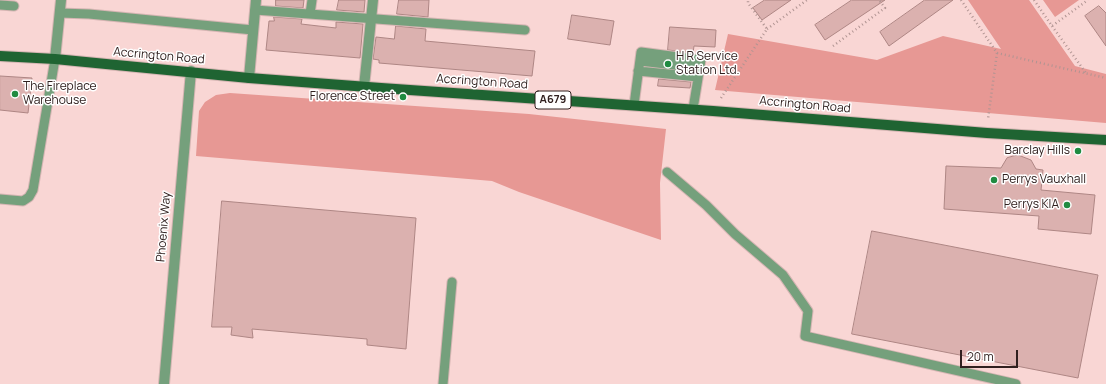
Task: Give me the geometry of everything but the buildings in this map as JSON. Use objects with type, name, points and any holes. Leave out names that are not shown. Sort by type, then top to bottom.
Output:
[{"type":"main road","name":"Accrington Road","points":[[0,56],[55,59],[249,78],[364,87],[693,109],[986,133],[1106,140]]},
{"type":"street","points":[[55,59],[61,0]]},
{"type":"street","points":[[364,87],[373,0]]},
{"type":"street","points":[[249,78],[256,5]]},
{"type":"street","name":"Phoenix Way","points":[[164,384],[191,72]]},
{"type":"lane","points":[[310,14],[312,0]]},
{"type":"lane","points":[[0,5],[14,6]]},
{"type":"lane","points":[[256,5],[310,14],[370,20],[525,30]]},
{"type":"lane","points":[[60,13],[89,14],[253,30]]},
{"type":"lane","points":[[634,105],[641,52],[701,60],[693,109]]},
{"type":"lane","points":[[0,199],[23,201],[29,197],[33,190],[55,59]]},
{"type":"lane","points":[[638,71],[699,72]]},
{"type":"lane","points":[[667,172],[706,205],[735,234],[783,275],[808,311],[804,336],[1016,384]]},
{"type":"lane","points":[[443,384],[452,282]]},
{"type":"path","points":[[748,0],[748,3],[767,29]]},
{"type":"path","points":[[727,89],[767,29],[807,0]]},
{"type":"path","points":[[833,46],[885,8],[879,0]]},
{"type":"path","points":[[961,0],[997,53],[986,133]]},
{"type":"path","points":[[1034,0],[1086,74]]},
{"type":"path","points":[[1052,26],[1088,0]]},
{"type":"path","points":[[997,53],[1106,78]]},
{"type":"shaded area","points":[[968,0],[1029,0],[1075,66],[1106,74],[1106,123],[715,90],[728,34],[877,60],[943,36],[1001,49]]},
{"type":"shaded area","points":[[1043,0],[1079,0],[1055,17]]},
{"type":"shaded area","points":[[230,93],[529,114],[666,129],[660,183],[661,240],[519,192],[492,181],[196,156],[199,111],[205,102],[216,95]]},
{"type":"place","name":"H R Service Station Ltd.","points":[[668,64]]},
{"type":"place","name":"The Fireplace Warehouse","points":[[15,94]]},
{"type":"place","name":"Florence Street","points":[[403,97]]},
{"type":"place","name":"Barclay Hills","points":[[1078,151]]},
{"type":"place","name":"Perrys Vauxhall","points":[[994,180]]},
{"type":"place","name":"Perrys KIA","points":[[1067,205]]}]
